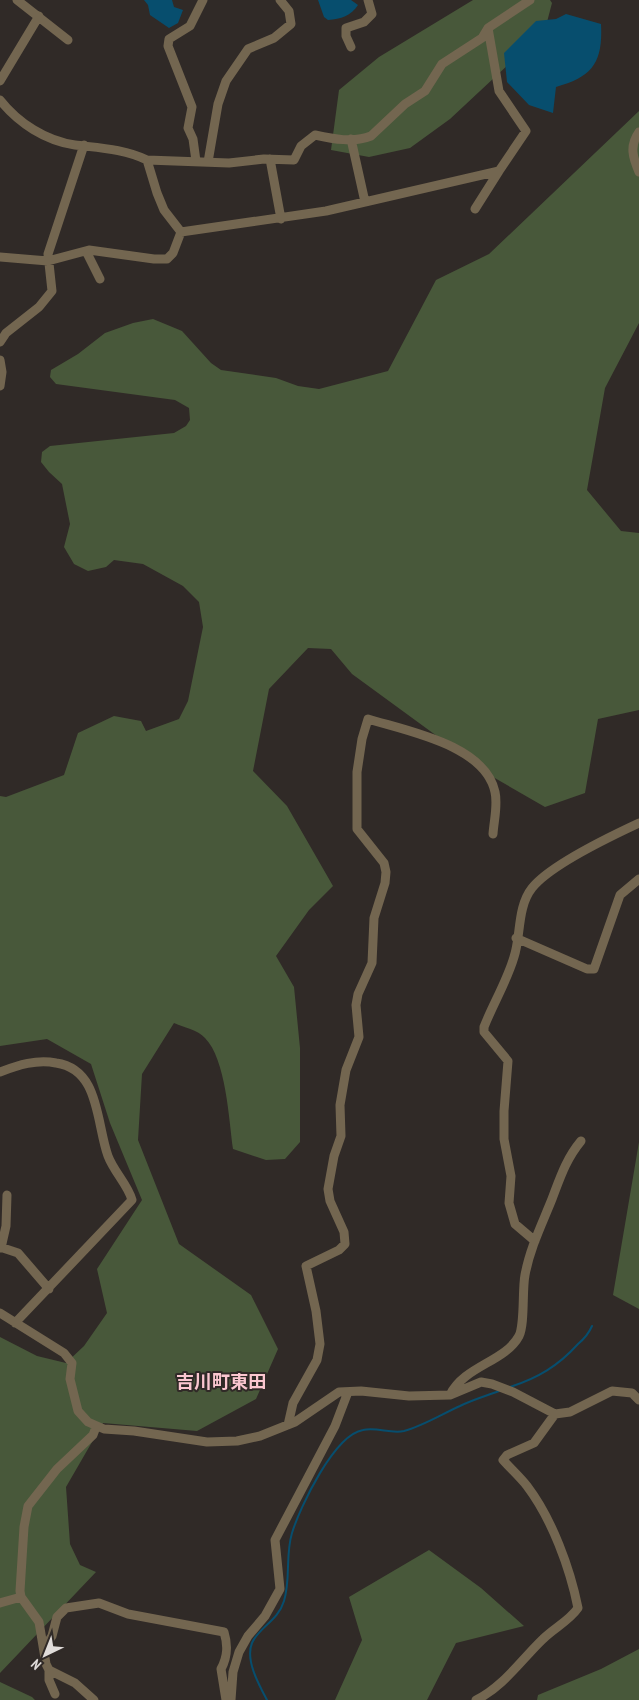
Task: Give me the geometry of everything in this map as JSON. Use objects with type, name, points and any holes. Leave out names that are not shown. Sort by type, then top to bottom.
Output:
[{"type":"street","points":[[17,0],[68,40]]},
{"type":"street","points":[[196,161],[188,128],[192,107],[168,46],[169,39],[190,26],[203,0]]},
{"type":"street","points":[[208,162],[218,104],[226,81],[248,49],[274,38],[291,24],[289,11],[280,0]]},
{"type":"street","points":[[368,0],[372,14]]},
{"type":"street","points":[[351,48],[346,36],[346,28],[364,22],[372,14],[376,0]]},
{"type":"street","points":[[0,100],[8,110],[32,128],[54,140],[134,153],[147,160],[229,163],[270,159],[294,160],[301,146],[316,134],[335,139],[364,139],[371,136],[405,104],[425,91],[442,64],[482,38],[488,28],[530,0]]},
{"type":"street","points":[[0,81],[39,16]]},
{"type":"street","points":[[475,209],[526,131],[499,91],[488,28]]},
{"type":"street","points":[[639,132],[632,154],[639,172]]},
{"type":"street","points":[[351,139],[364,202]]},
{"type":"street","points":[[0,342],[6,333],[28,317],[52,291],[48,254],[84,145]]},
{"type":"street","points":[[270,159],[281,219]]},
{"type":"street","points":[[147,160],[164,210],[181,232]]},
{"type":"street","points":[[181,232],[281,219],[364,202],[499,170]]},
{"type":"street","points":[[0,257],[48,261],[86,251],[167,259],[173,253],[181,232]]},
{"type":"street","points":[[86,251],[100,279]]},
{"type":"street","points":[[19,333],[28,317]]},
{"type":"street","points":[[0,360],[2,372],[0,386]]},
{"type":"street","points":[[288,1425],[293,1403],[317,1360],[320,1344],[316,1311],[306,1266],[339,1250],[345,1244],[344,1232],[330,1201],[328,1189],[334,1156],[341,1136],[340,1105],[346,1070],[359,1037],[356,1005],[358,994],[372,963],[374,918],[385,883],[386,872],[384,863],[357,829],[357,772],[362,739],[368,720],[440,742],[471,758],[485,771],[495,792],[493,834]]},
{"type":"street","points":[[535,1241],[515,1224],[512,1218],[509,1203],[510,1176],[504,1139],[508,1061],[484,1032],[494,1003],[515,957],[516,938],[523,909],[531,889],[544,876],[639,823]]},
{"type":"street","points":[[516,938],[587,969],[594,969],[620,895],[639,879]]},
{"type":"street","points":[[0,1072],[18,1064],[50,1062],[73,1067],[82,1074],[94,1100],[108,1155],[132,1200],[15,1323]]},
{"type":"street","points":[[450,1394],[455,1385],[462,1379],[507,1349],[519,1336],[525,1274],[535,1241],[570,1154],[581,1142]]},
{"type":"street","points":[[7,1195],[1,1248],[18,1253],[49,1289]]},
{"type":"street","points":[[0,1313],[64,1353],[72,1363],[70,1379],[78,1412],[96,1427],[175,1436],[207,1442],[237,1441],[260,1436],[288,1425],[339,1392],[362,1391],[409,1396],[450,1394],[474,1383],[492,1384],[555,1414],[570,1412],[612,1391],[632,1393],[639,1400]]},
{"type":"street","points":[[231,1700],[233,1672],[239,1652],[248,1636],[265,1616],[280,1589],[275,1540],[335,1426],[348,1392]]},
{"type":"street","points":[[476,1700],[507,1677],[544,1638],[572,1616],[578,1608],[572,1577],[541,1507],[527,1486],[503,1460],[507,1455],[534,1443],[555,1414]]},
{"type":"street","points":[[55,1694],[49,1680],[49,1670],[46,1664],[39,1622],[21,1597],[20,1565],[24,1527],[28,1506],[57,1469],[93,1435],[96,1427]]},
{"type":"street","points":[[0,1603],[21,1597]]},
{"type":"street","points":[[44,1648],[52,1636],[58,1617],[66,1608],[99,1603],[128,1614],[224,1632],[228,1646],[221,1669],[226,1700]]},
{"type":"street","points":[[49,1670],[75,1682],[94,1700]]},
{"type":"green space","points":[[473,0],[550,0],[552,3],[547,22],[523,51],[450,119],[410,148],[369,157],[331,150],[339,90],[379,57]]},
{"type":"green space","points":[[639,111],[639,323],[605,388],[587,490],[621,531],[639,533],[639,710],[598,719],[585,793],[545,807],[493,777],[352,674],[331,649],[308,648],[269,689],[253,771],[287,806],[333,886],[309,910],[276,956],[294,987],[300,1048],[300,1142],[285,1159],[266,1160],[233,1149],[228,1107],[218,1060],[205,1038],[190,1029],[174,1023],[142,1074],[138,1140],[179,1244],[251,1295],[278,1349],[256,1399],[197,1431],[103,1423],[66,1487],[70,1544],[80,1565],[96,1572],[0,1673],[0,1337],[37,1356],[66,1363],[84,1346],[107,1313],[97,1269],[142,1200],[110,1123],[91,1064],[47,1039],[0,1046],[0,796],[6,797],[64,775],[78,733],[114,716],[141,721],[146,731],[179,719],[188,701],[203,627],[199,602],[183,586],[143,564],[114,560],[106,567],[88,571],[74,564],[64,547],[70,524],[62,484],[41,462],[42,452],[50,446],[174,433],[186,426],[190,420],[189,408],[175,400],[56,384],[50,377],[51,370],[78,354],[105,333],[133,323],[153,319],[182,331],[211,363],[221,370],[276,378],[298,386],[319,389],[388,371],[436,280],[489,254]]},
{"type":"green space","points":[[639,1142],[639,1309],[613,1295]]},
{"type":"green space","points":[[429,1550],[481,1588],[524,1626],[456,1643],[427,1700],[335,1700],[362,1640],[349,1597]]},
{"type":"green space","points":[[639,1649],[639,1700],[537,1700],[538,1695],[601,1669]]},
{"type":"green space","points":[[0,1682],[32,1697],[35,1700],[0,1700]]},
{"type":"water","points":[[144,0],[172,0],[174,7],[183,10],[178,23],[169,28],[150,15],[148,5]]},
{"type":"water","points":[[318,0],[351,0],[358,5],[345,16],[328,20],[324,17]]},
{"type":"water","points":[[566,14],[601,24],[600,48],[593,66],[587,73],[569,83],[556,87],[553,113],[529,105],[507,82],[504,53],[536,21],[556,19]]},
{"type":"waterway","points":[[510,1387],[530,1380],[555,1365],[582,1340],[592,1326]]},
{"type":"waterway","points":[[267,1700],[257,1680],[250,1657],[250,1650],[255,1637],[273,1619],[284,1601],[292,1533],[310,1490],[330,1458],[352,1435],[363,1430],[373,1429],[394,1432],[411,1429],[469,1402],[499,1391]]},
{"type":"district","name":"吉川町東田","points":[[221,1381]]}]
